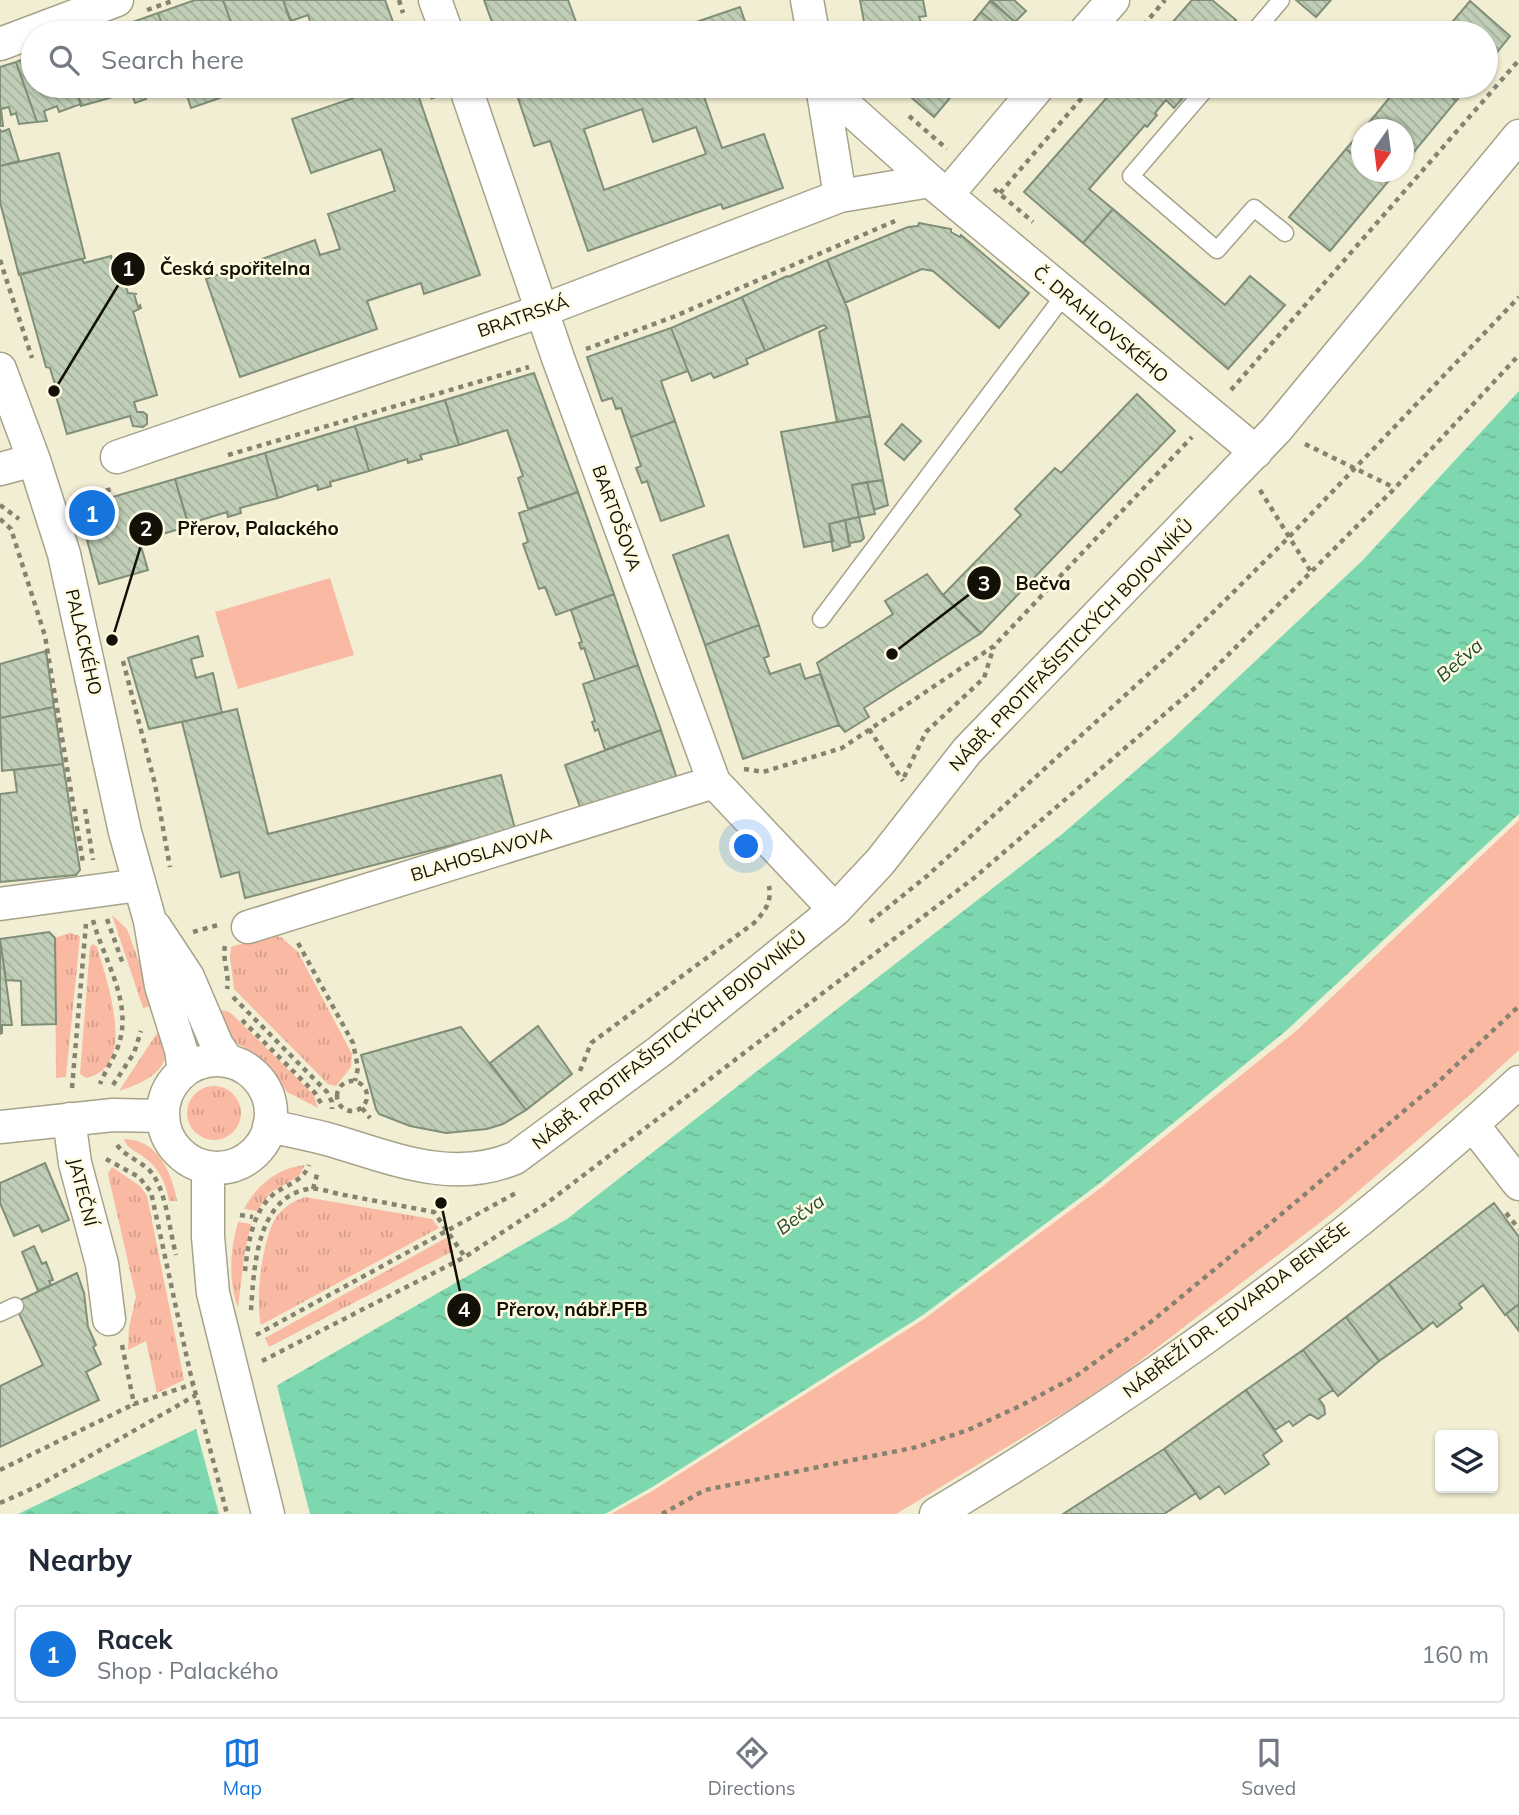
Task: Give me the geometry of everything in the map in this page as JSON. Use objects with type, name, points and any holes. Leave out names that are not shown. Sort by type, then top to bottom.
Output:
[{"type":"street","points":[[61,21],[117,0]]},
{"type":"street","points":[[435,0],[443,21]]},
{"type":"street","points":[[807,0],[811,21]]},
{"type":"street","points":[[1095,21],[1113,0]]},
{"type":"street","points":[[0,44],[21,36]]},
{"type":"street","name":"BARTOŠOVA","points":[[469,98],[541,310],[714,782],[835,910]]},
{"type":"street","points":[[825,98],[840,196]]},
{"type":"street","name":"Č. DRAHLOVSKÉHO","points":[[837,98],[938,188],[1065,294],[1258,449]]},
{"type":"street","points":[[938,188],[1027,98]]},
{"type":"street","name":"NÁBŘ. PROTIFAŠISTICKÝCH BOJOVNÍKŮ","points":[[269,1126],[419,1166],[465,1170],[498,1165],[515,1158],[660,1051],[835,910],[880,862],[967,751],[1258,449],[1519,136]]},
{"type":"street","name":"BRATRSKÁ","points":[[117,457],[541,310],[840,196],[938,188]]},
{"type":"street","name":"PALACKÉHO","points":[[0,369],[34,460],[64,554],[125,832],[150,920],[161,986],[181,1051],[184,1071]]},
{"type":"street","points":[[0,469],[34,460]]},
{"type":"street","name":"BLAHOSLAVOVA","points":[[248,927],[714,782]]},
{"type":"street","points":[[0,904],[139,884]]},
{"type":"street","name":"PALACKÉHO","points":[[150,920],[188,978],[217,1045],[227,1060]]},
{"type":"street","points":[[227,1060],[250,1071],[263,1086],[270,1105],[269,1126],[262,1142],[251,1156],[235,1165],[208,1167],[180,1154],[168,1136],[162,1116],[168,1090],[184,1071],[201,1062],[227,1060]]},
{"type":"street","name":"NÁBŘEŽÍ DR. EDVARDA BENEŠE","points":[[936,1514],[1072,1429],[1194,1346],[1311,1259],[1473,1125],[1519,1082]]},
{"type":"street","points":[[0,1126],[113,1115],[162,1116]]},
{"type":"street","name":"JATEČNÍ","points":[[69,1119],[95,1268],[109,1319]]},
{"type":"street","points":[[1473,1125],[1519,1184]]},
{"type":"street","points":[[208,1167],[210,1275],[268,1514]]},
{"type":"lane","points":[[1263,21],[1281,0]]},
{"type":"lane","points":[[1198,98],[1131,176],[1217,250],[1254,208],[1284,233]]},
{"type":"lane","points":[[821,619],[1065,294]]},
{"type":"path","points":[[1148,21],[1166,0]]},
{"type":"path","points":[[1000,194],[1082,98]]},
{"type":"path","points":[[578,352],[673,317],[906,216]]},
{"type":"path","points":[[865,926],[927,876],[1168,656],[1290,537],[1519,297]]},
{"type":"path","points":[[262,1362],[465,1257],[547,1203],[974,878],[1196,687],[1395,488],[1519,355]]},
{"type":"path","points":[[216,459],[540,362]]},
{"type":"path","points":[[1258,449],[1355,468],[1395,488]]},
{"type":"path","points":[[1258,449],[1290,537],[1311,572]]},
{"type":"path","points":[[71,500],[114,488]]},
{"type":"path","points":[[0,519],[11,529],[45,636],[83,865]]},
{"type":"path","points":[[896,791],[926,732],[984,678],[994,646]]},
{"type":"path","points":[[869,729],[902,780]]},
{"type":"path","points":[[72,1088],[86,923]]},
{"type":"path","points":[[94,924],[110,965],[122,1018],[119,1043],[100,1084],[100,1092]]},
{"type":"path","points":[[223,996],[229,981],[224,958],[227,940],[248,927]]},
{"type":"path","points":[[296,941],[353,1043],[358,1068],[355,1081]]},
{"type":"path","points":[[232,996],[334,1099],[347,1111],[353,1112],[362,1108],[368,1100],[364,1086],[355,1081],[341,1086],[334,1099],[331,1113]]},
{"type":"path","points":[[662,1514],[705,1490],[918,1447],[968,1430],[1076,1376],[1152,1321],[1272,1222],[1436,1084],[1519,1006]]},
{"type":"path","points":[[234,1013],[319,1097],[322,1110]]},
{"type":"path","points":[[111,1092],[134,1053],[142,1028],[151,1025]]},
{"type":"path","points":[[116,1139],[119,1149],[150,1170],[156,1179],[161,1189],[176,1258]]},
{"type":"path","points":[[103,1159],[118,1164],[144,1181],[158,1213],[193,1384],[227,1514]]},
{"type":"path","points":[[243,1282],[248,1246],[261,1210],[277,1192],[299,1180],[309,1166]]},
{"type":"path","points":[[313,1189],[318,1171]]},
{"type":"path","points":[[252,1321],[251,1308],[264,1220],[286,1198],[309,1188],[434,1212],[465,1257]]},
{"type":"path","points":[[244,1340],[449,1232],[524,1189]]},
{"type":"path","points":[[240,1215],[253,1217]]},
{"type":"path","points":[[254,1328],[256,1335]]},
{"type":"path","points":[[122,1354],[134,1404]]},
{"type":"path","points":[[0,1470],[134,1404],[193,1384]]},
{"type":"path","points":[[0,1503],[36,1487],[196,1395]]},
{"type":"green space","points":[[330,578],[354,655],[238,689],[215,612]]},
{"type":"green space","points":[[1519,820],[1519,1050],[1335,1211],[1128,1370],[1078,1404],[896,1514],[611,1514],[654,1490],[924,1319],[1102,1187],[1296,1031]]},
{"type":"green space","points":[[112,915],[127,929],[155,1005],[143,1008]]},
{"type":"green space","points":[[70,933],[80,936],[66,1077],[56,1078],[55,938]]},
{"type":"green space","points":[[269,935],[281,937],[298,952],[352,1054],[351,1067],[336,1086],[328,1084],[234,989],[231,947]]},
{"type":"green space","points":[[93,944],[97,947],[107,980],[115,1021],[115,1041],[111,1058],[102,1071],[86,1078],[80,1074],[90,947]]},
{"type":"green space","points":[[217,1010],[233,1015],[314,1095],[318,1108],[287,1092],[265,1061],[238,1044],[227,1033]]},
{"type":"green space","points":[[159,1030],[165,1047],[163,1064],[151,1077],[119,1091]]},
{"type":"green space","points":[[214,1086],[233,1094],[241,1113],[233,1132],[214,1140],[195,1132],[187,1113],[195,1094]]},
{"type":"green space","points":[[124,1139],[136,1140],[146,1145],[161,1159],[171,1179],[177,1201],[169,1201],[158,1171],[130,1148]]},
{"type":"green space","points":[[305,1165],[299,1176],[270,1193],[257,1211],[244,1209],[255,1192],[269,1179],[285,1170]]},
{"type":"green space","points":[[112,1167],[140,1186],[147,1196],[184,1380],[157,1393],[146,1341],[128,1350],[129,1327],[136,1297],[108,1174]]},
{"type":"green space","points":[[305,1197],[432,1219],[439,1228],[261,1325],[259,1287],[270,1229],[284,1208]]},
{"type":"green space","points":[[238,1222],[251,1224],[238,1308],[231,1265]]},
{"type":"green space","points":[[446,1238],[453,1251],[269,1347],[265,1338]]},
{"type":"water","points":[[1519,391],[1519,814],[1287,1030],[1100,1183],[923,1315],[654,1486],[605,1514],[18,1514],[198,1428],[567,1219],[1061,835],[1170,741],[1362,561]]},
{"type":"pier","points":[[276,1382],[310,1514],[219,1514],[195,1425]]},
{"type":"building","points":[[195,0],[223,0],[231,21],[161,21],[158,13]]},
{"type":"building","points":[[223,0],[283,0],[290,21],[231,21]]},
{"type":"building","points":[[283,0],[385,0],[393,21],[310,21],[308,15],[291,21]]},
{"type":"building","points":[[484,0],[568,0],[576,21],[492,21]]},
{"type":"building","points":[[860,0],[923,0],[926,16],[919,17],[920,21],[864,21]]},
{"type":"building","points":[[991,0],[1014,0],[1026,11],[1014,21]]},
{"type":"building","points":[[1192,0],[1212,0],[1236,20],[1235,21],[1174,21]]},
{"type":"building","points":[[1296,0],[1331,0],[1316,17]]},
{"type":"building","points":[[990,1],[1014,21],[992,21],[981,12]]},
{"type":"building","points":[[1470,1],[1493,21],[1453,21]]},
{"type":"building","points":[[740,7],[745,21],[699,21]]},
{"type":"building","points":[[981,12],[992,21],[974,21]]},
{"type":"building","points":[[158,13],[161,21],[135,21]]},
{"type":"building","points":[[1498,26],[1510,36],[1498,51]]},
{"type":"building","points":[[21,60],[21,76],[16,62]]},
{"type":"building","points":[[16,62],[21,76],[21,98],[29,98],[37,122],[19,124],[16,113],[11,115],[9,107],[1,109],[3,126],[0,126],[0,67]]},
{"type":"building","points":[[29,98],[79,98],[81,104],[59,112],[57,106],[44,111],[47,121],[37,122]]},
{"type":"building","points":[[79,98],[109,98],[81,106]]},
{"type":"building","points":[[133,98],[146,98],[146,99],[135,103]]},
{"type":"building","points":[[188,98],[220,98],[191,108]]},
{"type":"building","points":[[353,98],[419,98],[480,275],[424,294],[421,283],[367,301],[377,329],[240,377],[206,279],[315,240],[320,255],[340,249],[328,214],[395,191],[381,149],[311,173],[292,119]]},
{"type":"building","points":[[518,98],[704,98],[722,148],[764,134],[783,188],[723,209],[721,204],[588,251],[550,141],[534,146]],"holes":[[[642,109],[653,142],[696,127],[706,154],[604,190],[584,129]]]},
{"type":"building","points":[[912,98],[950,98],[934,117]]},
{"type":"building","points":[[1106,98],[1183,98],[1174,108],[1166,100],[1147,127],[1145,125],[1089,189],[1113,209],[1083,243],[1024,192]]},
{"type":"building","points":[[1389,98],[1452,98],[1456,101],[1414,152],[1414,119],[1372,119]]},
{"type":"building","points":[[0,129],[1,132],[9,129],[19,161],[0,166]]},
{"type":"building","points":[[1346,149],[1351,153],[1351,182],[1387,183],[1330,251],[1289,217]]},
{"type":"building","points":[[59,153],[85,258],[19,275],[0,202],[0,166]]},
{"type":"building","points":[[1113,209],[1225,305],[1250,276],[1285,305],[1228,369],[1083,243]]},
{"type":"building","points":[[919,223],[951,229],[951,232],[960,237],[961,235],[1029,293],[999,328],[933,271],[922,269],[845,303],[827,260],[908,227],[918,226]]},
{"type":"building","points":[[111,256],[119,282],[124,281],[128,293],[137,294],[134,294],[138,307],[140,305],[141,308],[133,312],[157,395],[134,402],[137,412],[147,415],[147,424],[143,427],[133,426],[130,416],[67,434],[54,389],[56,388],[50,368],[46,367],[20,274],[82,259],[84,263]]},
{"type":"building","points":[[827,260],[848,310],[870,416],[837,422],[819,332],[827,328],[824,325],[765,351],[742,297]]},
{"type":"building","points":[[742,297],[765,351],[746,359],[748,364],[714,378],[711,373],[692,381],[671,328]]},
{"type":"building","points":[[671,328],[688,371],[661,381],[675,421],[631,437],[621,408],[616,409],[612,398],[602,401],[587,357]]},
{"type":"building","points":[[534,373],[578,492],[528,509],[518,478],[523,476],[507,430],[459,445],[445,400]]},
{"type":"building","points":[[1137,394],[1175,431],[981,633],[943,595],[1021,515],[1015,509],[1055,468],[1061,473]]},
{"type":"building","points":[[445,400],[459,445],[420,455],[422,459],[408,463],[407,459],[369,471],[355,426]]},
{"type":"building","points":[[870,416],[883,480],[852,485],[859,517],[829,524],[833,541],[804,547],[781,432]]},
{"type":"building","points":[[675,421],[704,506],[661,521],[647,481],[642,483],[636,468],[641,466],[631,437]]},
{"type":"building","points":[[902,424],[921,441],[904,460],[885,444]]},
{"type":"building","points":[[355,426],[369,471],[330,482],[331,486],[318,490],[317,485],[278,498],[265,453]]},
{"type":"building","points":[[265,453],[278,498],[240,508],[241,513],[228,517],[227,512],[188,524],[175,479]]},
{"type":"building","points":[[175,479],[189,526],[163,534],[138,536],[148,570],[99,584],[78,507]]},
{"type":"building","points":[[883,480],[888,505],[874,510],[867,482]]},
{"type":"building","points":[[867,482],[875,514],[859,517],[852,485]]},
{"type":"building","points":[[578,492],[614,594],[556,615],[545,587],[539,589],[523,544],[528,542],[519,513]]},
{"type":"building","points":[[859,517],[864,538],[849,543],[845,520]]},
{"type":"building","points":[[845,520],[850,546],[833,551],[829,524]]},
{"type":"building","points":[[728,535],[759,625],[705,645],[673,555]]},
{"type":"building","points":[[927,574],[943,595],[981,633],[864,708],[869,717],[845,732],[839,725],[817,663],[893,614],[885,601]]},
{"type":"building","points":[[614,594],[638,665],[595,680],[584,648],[581,649],[579,643],[582,642],[571,610]]},
{"type":"building","points":[[759,625],[769,656],[764,658],[770,674],[800,664],[805,679],[820,674],[839,725],[743,759],[705,645]]},
{"type":"building","points":[[198,636],[203,656],[191,659],[196,678],[213,673],[222,713],[149,729],[128,658]]},
{"type":"building","points":[[46,651],[54,707],[0,718],[0,664]]},
{"type":"building","points":[[638,665],[661,730],[605,750],[598,729],[595,731],[592,722],[595,721],[583,684]]},
{"type":"building","points":[[54,707],[63,764],[2,771],[0,718]]},
{"type":"building","points":[[237,709],[268,834],[501,775],[515,829],[245,898],[239,872],[221,877],[182,722]]},
{"type":"building","points":[[661,730],[678,782],[583,815],[565,765]]},
{"type":"building","points":[[63,764],[80,870],[76,875],[0,882],[0,794],[17,792],[14,770]]},
{"type":"building","points":[[49,932],[55,938],[56,1024],[22,1025],[21,981],[6,980],[0,939]]},
{"type":"building","points":[[0,939],[12,1025],[2,1025],[0,1034]]},
{"type":"building","points":[[538,1026],[572,1074],[526,1110],[490,1063]]},
{"type":"building","points":[[461,1027],[526,1110],[503,1124],[487,1129],[446,1133],[410,1126],[379,1114],[361,1055]]},
{"type":"building","points":[[45,1163],[69,1220],[42,1232],[39,1225],[14,1236],[0,1203],[0,1183]]},
{"type":"building","points":[[1494,1203],[1519,1237],[1519,1304],[1505,1315],[1483,1285],[1459,1304],[1462,1308],[1437,1327],[1433,1322],[1423,1330],[1389,1284]]},
{"type":"building","points":[[34,1246],[42,1264],[46,1262],[53,1280],[49,1281],[51,1285],[38,1291],[22,1252]]},
{"type":"building","points":[[77,1273],[84,1293],[88,1327],[96,1345],[93,1347],[101,1364],[86,1372],[99,1400],[0,1447],[0,1386],[43,1365],[14,1303]]},
{"type":"building","points":[[1389,1284],[1423,1330],[1379,1361],[1346,1317]]},
{"type":"building","points":[[1519,1304],[1519,1331],[1506,1314]]},
{"type":"building","points":[[1346,1317],[1379,1361],[1338,1396],[1303,1350]]},
{"type":"building","points":[[1303,1350],[1333,1390],[1319,1399],[1325,1414],[1318,1419],[1310,1414],[1293,1426],[1289,1421],[1275,1430],[1246,1390]]},
{"type":"building","points":[[1246,1390],[1282,1441],[1263,1455],[1269,1464],[1225,1494],[1219,1486],[1200,1499],[1164,1449]]},
{"type":"building","points":[[1164,1449],[1196,1493],[1164,1514],[1063,1514]]},
{"type":"place","name":"Česká spořitelna","points":[[54,391]]},
{"type":"place","name":"Racek","points":[[92,513]]},
{"type":"place","name":"Přerov, Palackého","points":[[112,640]]},
{"type":"place","name":"Bečva","points":[[892,654]]},
{"type":"place","name":"Přerov, nábř.PFB","points":[[441,1203]]}]
